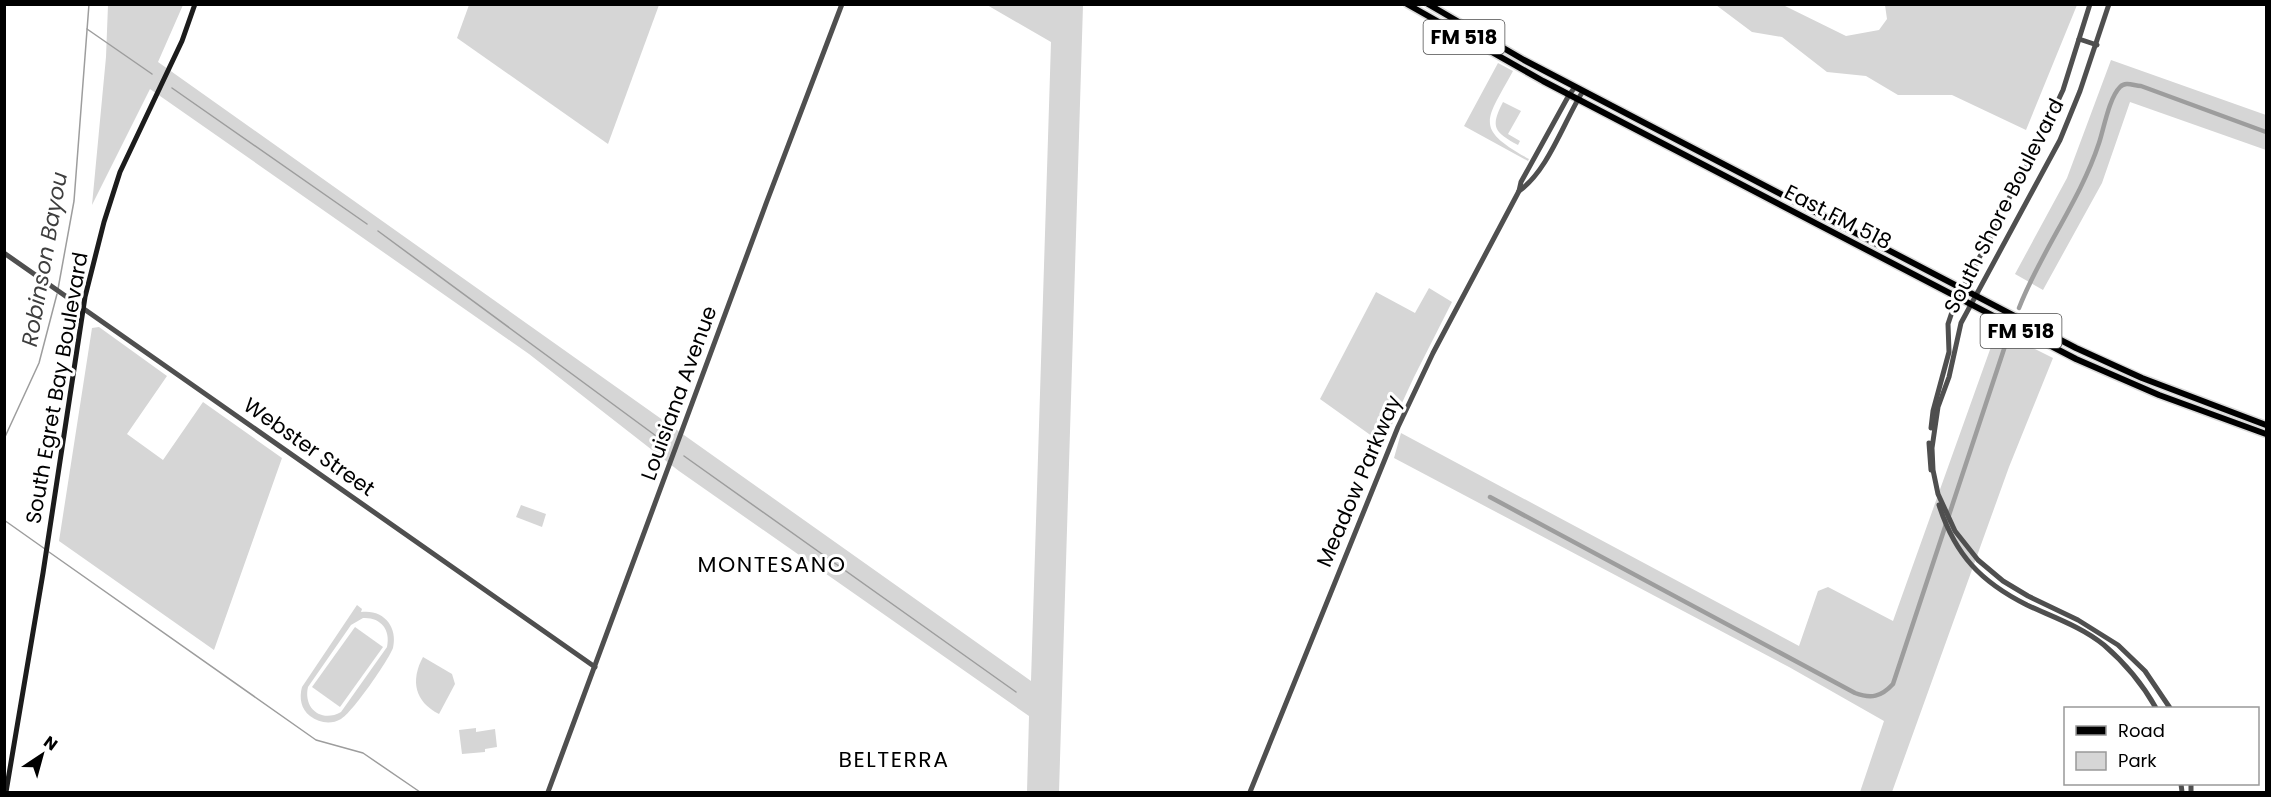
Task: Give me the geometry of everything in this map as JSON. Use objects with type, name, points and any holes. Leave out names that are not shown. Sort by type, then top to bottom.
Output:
[{"type":"main road","name":"South Egret Bay Boulevard","points":[[6,792],[84,308],[104,222],[120,172],[182,41],[195,4]]},
{"type":"main road","name":"East FM 518","points":[[1407,4],[1578,100],[2076,359],[2158,396],[2266,434]]},
{"type":"main road","name":"East FM 518","points":[[1428,4],[1575,87],[2080,349],[2142,378],[2266,425]]},
{"type":"main road","points":[[1725,177],[1729,168]]},
{"type":"main road","points":[[2076,359],[2080,349]]},
{"type":"street","name":"Louisiana Avenue","points":[[548,792],[842,4]]},
{"type":"street","name":"South Shore Boulevard","points":[[2090,4],[2063,90],[1992,235],[1957,297],[1948,324],[1949,352],[1933,411],[1928,448],[1934,487],[1942,515],[1963,557],[1988,581],[2027,605],[2065,621],[2103,644],[2136,677],[2155,707]]},
{"type":"street","name":"South Shore Boulevard","points":[[2109,4],[2097,45],[2060,140],[1961,323],[1934,430],[1933,470],[1942,503],[1953,526],[1978,560],[2003,581],[2078,620],[2118,645],[2145,670],[2169,707]]},
{"type":"street","points":[[2079,39],[2097,45]]},
{"type":"street","name":"Meadow Parkway","points":[[1250,792],[1398,427],[1433,353],[1519,191],[1521,182],[1575,87]]},
{"type":"street","name":"Meadow Parkway","points":[[1519,191],[1527,186],[1543,165],[1583,91]]},
{"type":"street","name":"Webster Street","points":[[4,253],[595,667]]},
{"type":"green space","points":[[108,5],[183,5],[158,62],[1031,681],[1051,42],[987,5],[1083,5],[1059,792],[1027,792],[1029,716],[679,471],[529,354],[150,89],[92,205],[106,57]]},
{"type":"green space","points":[[469,5],[659,5],[608,144],[457,38]]},
{"type":"green space","points":[[1716,5],[1783,5],[1846,36],[1879,30],[1887,19],[1885,5],[2077,5],[2026,130],[1952,95],[1898,95],[1866,76],[1827,72],[1782,37],[1752,32]]},
{"type":"green space","points":[[2111,60],[2266,115],[2266,150],[2130,102],[2102,183],[2043,290],[2015,274],[2067,178]]},
{"type":"green space","points":[[1498,63],[1513,71],[1491,113],[1492,131],[1499,139],[1529,159],[1528,161],[1464,126]]},
{"type":"green space","points":[[1503,102],[1521,111],[1508,134],[1520,141],[1518,145],[1499,132],[1497,128],[1496,117]]},
{"type":"green space","points":[[1429,288],[1452,302],[1383,444],[1320,399],[1376,292],[1415,313]]},
{"type":"green space","points":[[99,327],[167,376],[127,434],[163,460],[203,402],[282,458],[214,650],[59,541],[92,328]]},
{"type":"green space","points":[[1997,330],[2053,358],[2009,467],[1892,792],[1860,792],[1884,721],[1789,667],[1394,458],[1401,433],[1799,646],[1818,591],[1828,587],[1893,621]]},
{"type":"green space","points":[[521,505],[546,514],[542,527],[516,517]]},
{"type":"green space","points":[[357,605],[362,609],[361,612],[376,613],[391,626],[393,648],[369,686],[341,719],[325,722],[310,716],[301,703],[302,687]],"holes":[[[363,618],[369,618],[383,625],[387,635],[387,647],[341,712],[334,715],[321,715],[308,702],[308,687],[351,625]]]},
{"type":"green space","points":[[355,627],[383,647],[340,707],[312,687]]},
{"type":"green space","points":[[423,657],[452,674],[455,684],[439,714],[425,703],[417,690],[417,674]]},
{"type":"green space","points":[[476,728],[476,732],[495,729],[497,747],[485,749],[485,752],[462,754],[459,730]]},
{"type":"waterway","name":"Robinson Bayou","points":[[58,289],[74,201],[89,4]]},
{"type":"waterway","points":[[87,29],[152,74]]},
{"type":"waterway","points":[[2019,308],[2038,266],[2082,185],[2099,143],[2107,113],[2116,92],[2122,85],[2141,86],[2266,132]]},
{"type":"waterway","points":[[172,88],[367,224]]},
{"type":"waterway","points":[[378,231],[667,444]]},
{"type":"waterway","name":"Robinson Bayou","points":[[4,439],[39,363],[57,294]]},
{"type":"waterway","points":[[1490,497],[1855,693],[1876,696],[1893,684],[2009,334]]},
{"type":"waterway","points":[[684,456],[1016,692]]},
{"type":"waterway","points":[[4,520],[45,549]]},
{"type":"waterway","points":[[49,552],[316,740],[363,753],[420,792]]},
{"type":"district","name":"MONTESANO","points":[[772,564]]},
{"type":"district","name":"BELTERRA","points":[[894,759]]}]
